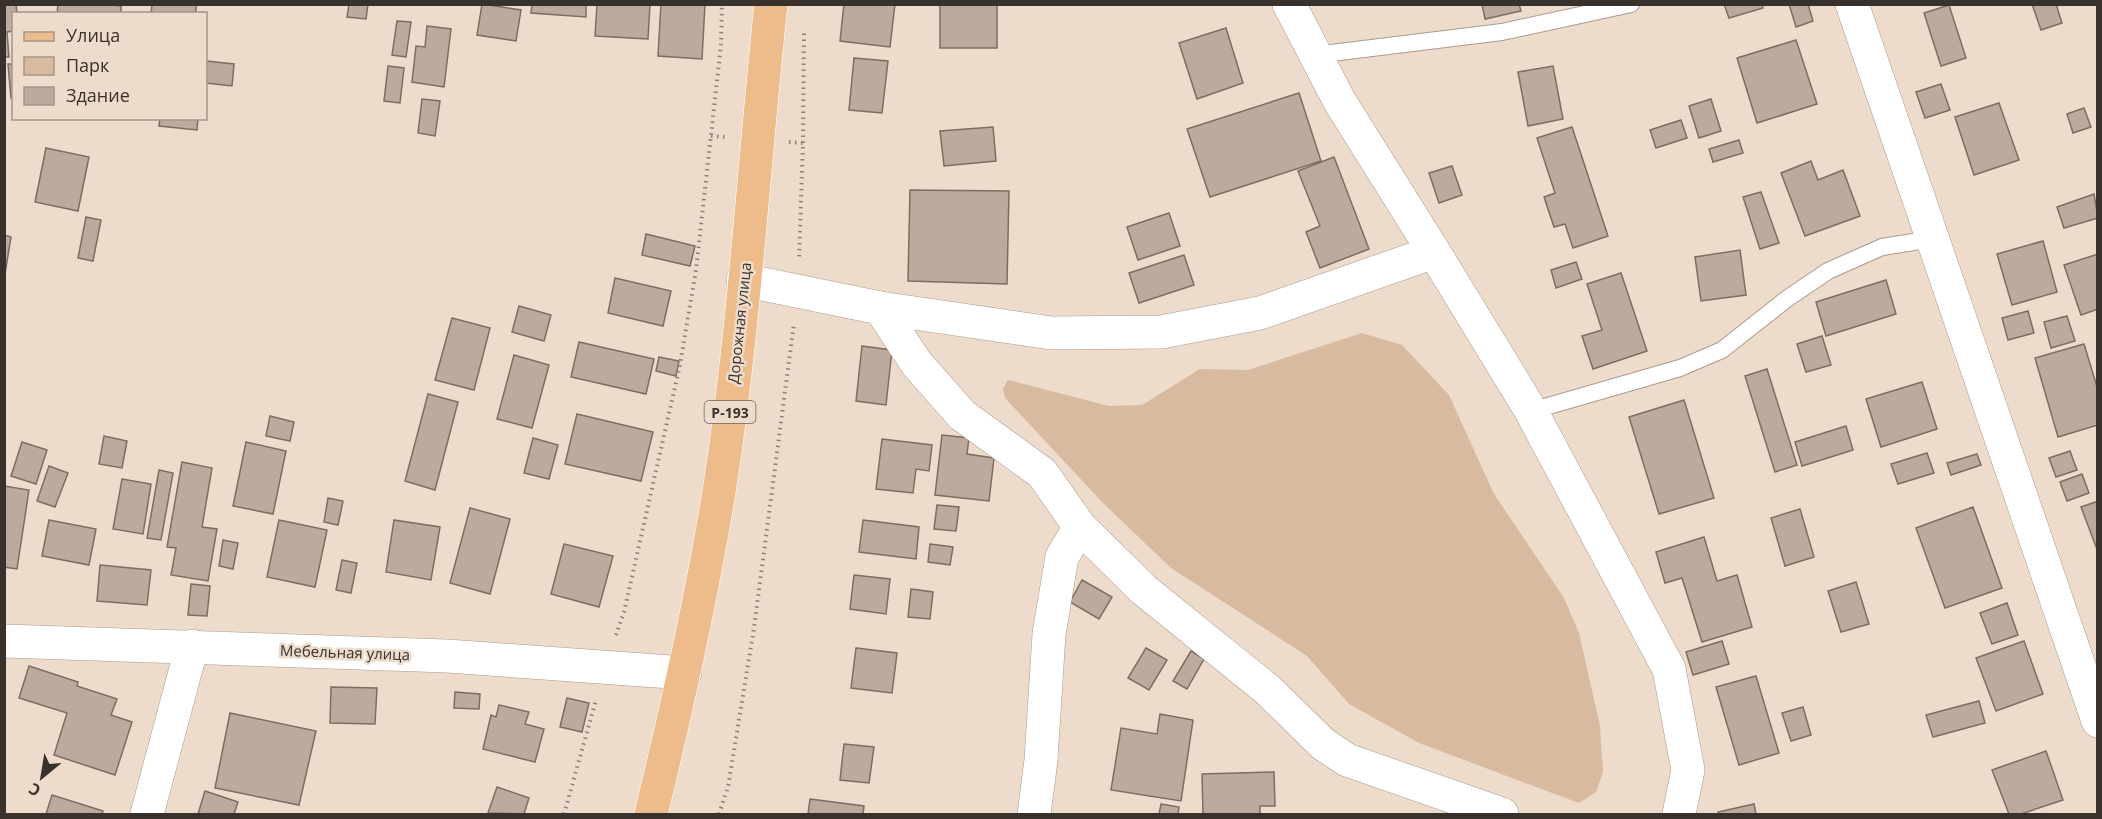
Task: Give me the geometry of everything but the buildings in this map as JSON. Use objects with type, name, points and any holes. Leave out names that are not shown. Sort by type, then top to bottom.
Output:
[{"type":"main road","name":"Дорожная улица","points":[[651,814],[685,673],[718,493],[732,395],[771,4]]},
{"type":"street","points":[[1289,4],[1340,102],[1532,411],[1669,669],[1688,770],[1679,814]]},
{"type":"street","points":[[1852,4],[2097,721]]},
{"type":"street","points":[[743,280],[880,308],[1051,333],[1161,332],[1209,325],[1260,313],[1434,252]]},
{"type":"street","points":[[880,308],[917,364],[962,415],[1042,473],[1080,527],[1144,590],[1268,690],[1323,744],[1347,760],[1502,814]]},
{"type":"street","points":[[1034,814],[1041,760],[1048,634],[1062,557],[1080,527]]},
{"type":"street","name":"Мебельная улица","points":[[4,641],[447,656],[685,673]]},
{"type":"street","points":[[147,814],[192,646]]},
{"type":"lane","points":[[1315,55],[1502,32],[1631,4]]},
{"type":"lane","points":[[1532,411],[1680,368],[1722,350],[1788,298],[1828,272],[1882,248],[1932,239]]},
{"type":"path","points":[[564,814],[605,668],[624,612],[680,365],[696,270],[711,136],[722,4]]},
{"type":"path","points":[[719,814],[728,787],[754,628],[798,291],[804,27]]},
{"type":"path","points":[[711,136],[803,142]]},
{"type":"green space","points":[[1362,333],[1402,345],[1449,395],[1494,494],[1564,598],[1579,633],[1600,726],[1603,772],[1596,792],[1579,803],[1419,743],[1349,704],[1307,656],[1171,568],[1103,503],[1005,398],[1003,389],[1008,380],[1109,406],[1142,405],[1200,369],[1248,370]]}]
